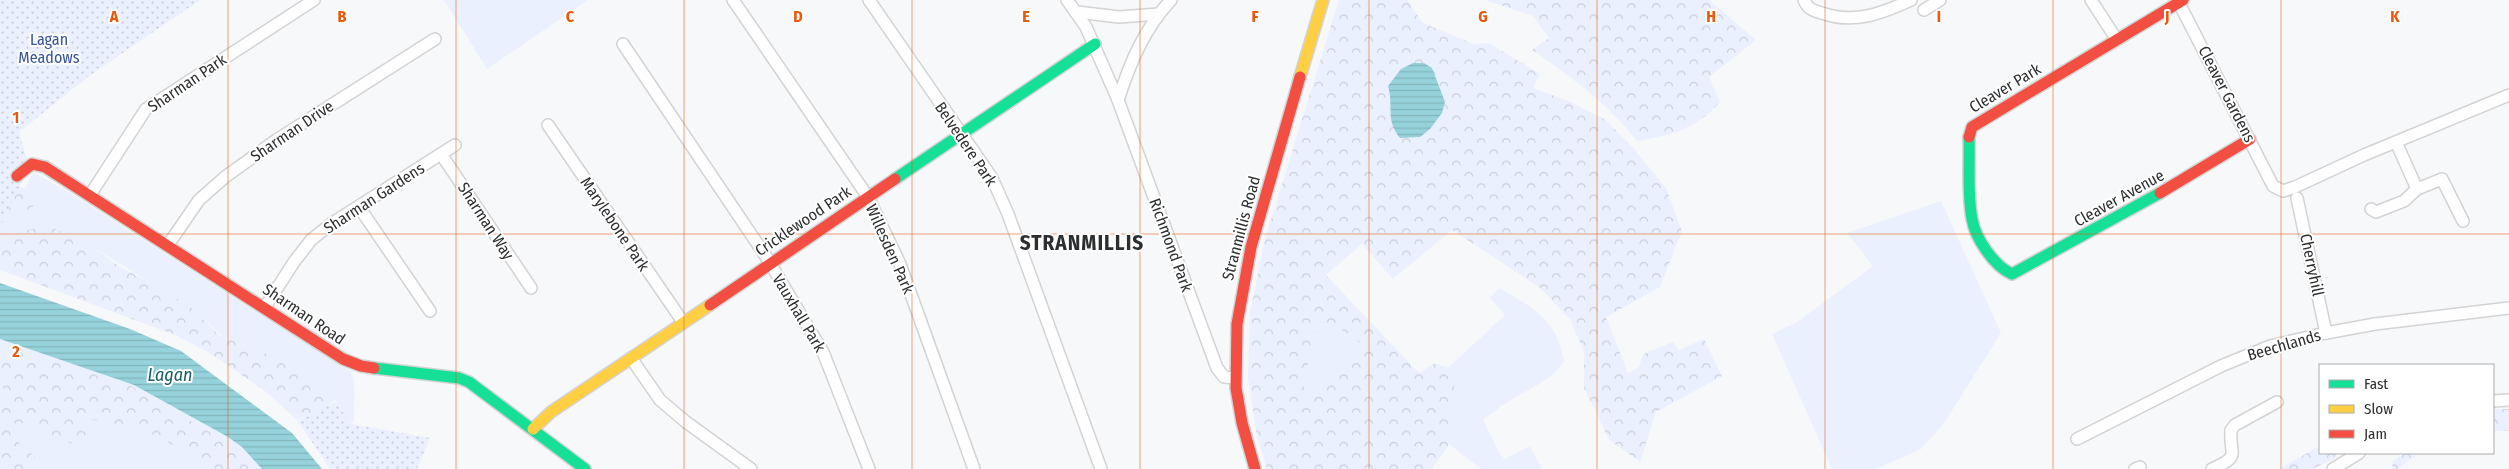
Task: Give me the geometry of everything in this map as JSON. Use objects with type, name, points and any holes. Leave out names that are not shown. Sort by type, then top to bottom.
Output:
[{"type":"street","name":"Sharman Park","points":[[90,195],[146,109],[314,0]]},
{"type":"street","name":"Willesden Park","points":[[733,0],[868,197],[900,264],[974,469]]},
{"type":"street","name":"Belvedere Park","points":[[869,0],[960,135],[992,178],[1008,214],[1101,469]]},
{"type":"street","name":"Richmond Park","points":[[1067,0],[1077,12],[1095,44],[1118,100],[1211,354],[1220,373],[1224,377],[1235,378]]},
{"type":"street","name":"Stranmillis Road","points":[[1255,469],[1245,436],[1235,378],[1239,304],[1247,262],[1323,0]]},
{"type":"street","points":[[1804,0],[1807,7],[1812,10],[1846,19],[1869,16],[1911,0]]},
{"type":"street","points":[[1924,10],[1940,0]]},
{"type":"street","points":[[2091,0],[2117,40]]},
{"type":"street","points":[[1118,100],[1135,53],[1169,1]]},
{"type":"street","name":"Cleaver Park","points":[[2001,268],[1974,228],[1972,219],[1969,134],[1972,127],[2181,2]]},
{"type":"street","name":"Cleaver Gardens","points":[[2181,2],[2273,186],[2283,191],[2396,142]]},
{"type":"street","points":[[1077,12],[1134,16],[1159,14]]},
{"type":"street","name":"Sharman Drive","points":[[168,245],[199,200],[225,177],[275,141],[435,39]]},
{"type":"street","name":"Vauxhall Park","points":[[623,44],[770,263],[830,366],[868,469]]},
{"type":"street","name":"Cricklewood Park","points":[[533,429],[552,412],[683,322],[1095,44]]},
{"type":"street","points":[[2417,189],[2396,142],[2509,95]]},
{"type":"street","name":"Marylebone Park","points":[[548,125],[683,322]]},
{"type":"street","name":"Cleaver Avenue","points":[[2001,268],[2012,274],[2020,271],[2188,178],[2250,139]]},
{"type":"street","name":"Sharman Gardens","points":[[265,307],[294,262],[311,240],[331,224],[455,145]]},
{"type":"street","name":"Sharman Way","points":[[442,154],[531,288]]},
{"type":"street","name":"Sharman Road","points":[[17,176],[32,164],[38,164],[90,195],[353,364],[469,382],[585,469]]},
{"type":"street","points":[[2371,209],[2376,212],[2404,201],[2417,189],[2442,179],[2462,221]]},
{"type":"street","name":"Cherryhill","points":[[2297,198],[2326,332]]},
{"type":"street","points":[[359,207],[430,311]]},
{"type":"street","name":"Beechlands","points":[[2077,439],[2244,355],[2270,346],[2326,332],[2509,308]]},
{"type":"street","points":[[631,358],[660,400],[686,422],[751,469]]},
{"type":"street","points":[[2494,401],[2509,400]]},
{"type":"street","points":[[2212,469],[2229,466],[2234,449],[2231,435],[2235,425],[2277,402]]},
{"type":"street","points":[[2333,469],[2357,454]]},
{"type":"green space","name":"Lagan Meadows","points":[[0,0],[200,0],[89,76],[19,132],[29,167],[0,227]]},
{"type":"green space","points":[[444,0],[588,0],[487,69]]},
{"type":"green space","points":[[1339,0],[1407,0],[1423,23],[1474,44],[1489,43],[1540,74],[1533,88],[1571,102],[1606,120],[1634,149],[1666,188],[1682,231],[1660,287],[1606,317],[1628,373],[1639,367],[1643,354],[1673,342],[1679,350],[1704,339],[1722,376],[1656,412],[1640,462],[1609,440],[1584,388],[1584,352],[1570,319],[1539,287],[1452,230],[1393,279],[1362,244],[1326,275],[1419,373],[1435,363],[1448,368],[1455,379],[1449,444],[1432,469],[1267,469],[1257,436],[1248,378],[1250,312],[1265,239]],"holes":[[[1413,63],[1424,63],[1432,68],[1442,113],[1425,132],[1401,138],[1390,112],[1391,98]],[[1317,323],[1342,330],[1364,346],[1304,407],[1304,382]]]},
{"type":"green space","points":[[1485,0],[1709,0],[1756,40],[1709,77],[1720,102],[1711,111],[1682,130],[1637,141],[1626,127],[1601,103],[1575,81],[1532,50],[1549,38],[1533,16]]},
{"type":"green space","points":[[33,172],[73,195],[351,371],[354,382],[354,420],[351,424],[335,400],[257,349],[223,337],[192,308],[89,245],[49,226],[0,235],[0,211],[34,191],[25,188]]},
{"type":"green space","points":[[0,181],[34,191],[36,205],[23,212],[0,211]]},
{"type":"green space","points":[[1941,201],[2001,333],[1944,423],[1921,449],[1876,469],[1832,469],[1772,334],[1797,322],[1873,266],[1847,233]]},
{"type":"green space","points":[[49,226],[89,245],[119,266],[192,308],[220,336],[257,349],[304,375],[335,400],[323,410],[297,420],[265,391],[208,352],[175,335],[0,270],[0,235]]},
{"type":"green space","points":[[1499,288],[1542,316],[1556,335],[1561,347],[1564,361],[1559,368],[1546,380],[1505,404],[1483,420],[1503,460],[1530,446],[1542,469],[1481,469],[1449,444],[1455,379],[1448,368],[1505,315],[1490,298]]},
{"type":"green space","points":[[1317,323],[1342,330],[1364,346],[1303,408],[1304,382]]},
{"type":"green space","points":[[0,339],[134,385],[228,437],[242,447],[262,469],[0,469]]},
{"type":"green space","points":[[0,344],[131,386],[244,452],[250,469],[216,469],[155,435],[81,417],[80,430],[88,433],[90,442],[87,450],[22,423],[11,424],[16,440],[38,460],[37,469],[0,469],[0,411],[11,397],[0,385]]},
{"type":"green space","points":[[336,402],[351,424],[430,438],[417,469],[330,469],[298,421]]},
{"type":"green space","points":[[2494,409],[2509,409],[2509,431],[2494,431]]},
{"type":"green space","points":[[2319,447],[2319,454],[2336,454],[2335,458],[2313,469],[2279,469]]},
{"type":"green space","points":[[2404,454],[2419,454],[2397,469],[2392,469],[2393,461]]},
{"type":"water","points":[[1413,63],[1424,63],[1432,68],[1445,102],[1442,113],[1430,129],[1420,137],[1400,138],[1395,131],[1391,119],[1388,86],[1401,69]]},
{"type":"water","name":"Lagan","points":[[0,283],[130,329],[181,351],[292,433],[322,469],[262,469],[242,447],[228,437],[134,385],[0,339]]},
{"type":"traffic: fast","points":[[895,179],[1095,44]]},
{"type":"traffic: fast","points":[[1969,137],[1970,199],[1974,226],[1986,251],[1999,265],[2012,274],[2160,193]]},
{"type":"traffic: fast","points":[[374,368],[459,378],[469,382],[585,469]]},
{"type":"traffic: slow","points":[[1300,77],[1323,0]]},
{"type":"traffic: slow","points":[[533,429],[551,412],[710,305]]},
{"type":"traffic: jam","points":[[1969,137],[1972,127],[2183,0]]},
{"type":"traffic: jam","points":[[1255,469],[1242,423],[1236,388],[1237,324],[1251,247],[1300,77]]},
{"type":"traffic: jam","points":[[2160,193],[2250,139]]},
{"type":"traffic: jam","points":[[17,176],[32,164],[45,167],[343,359],[361,366],[374,368]]},
{"type":"traffic: jam","points":[[710,305],[895,179]]},
{"type":"district","name":"STRANMILLIS","points":[[1082,243]]}]
